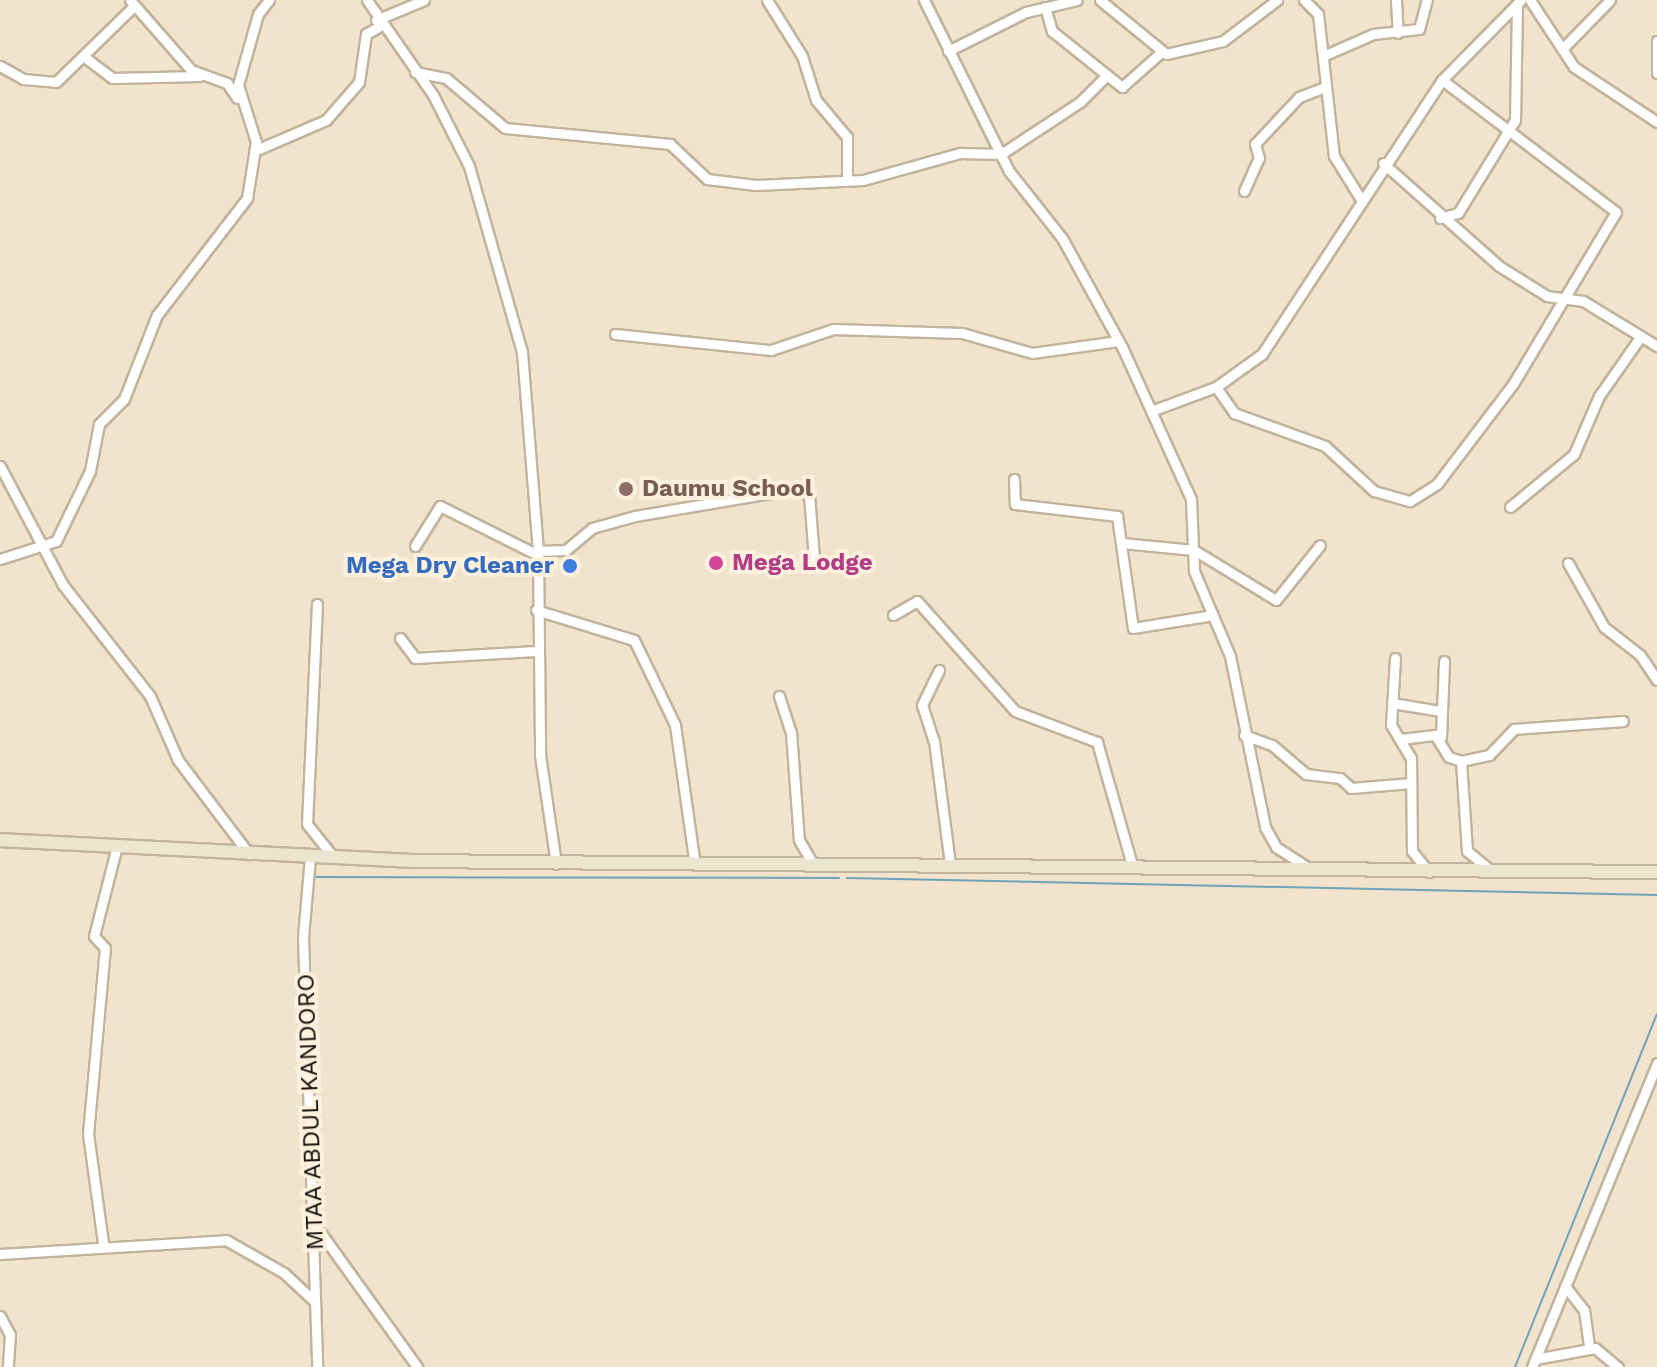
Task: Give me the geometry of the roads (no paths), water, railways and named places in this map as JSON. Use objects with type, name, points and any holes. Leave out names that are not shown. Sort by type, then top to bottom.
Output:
[{"type":"main road","points":[[0,840],[116,850],[556,864],[694,858],[950,864],[1305,866],[1429,872],[1657,872]]},
{"type":"street","points":[[239,101],[255,22],[269,0]]},
{"type":"street","points":[[367,0],[378,23],[415,72],[469,166],[492,229],[524,367],[538,553],[536,651],[540,755],[556,864]]},
{"type":"street","points":[[254,151],[326,120],[359,82],[366,34],[378,23],[424,0]]},
{"type":"street","points":[[767,0],[802,56],[816,100],[847,137],[847,179]]},
{"type":"street","points":[[924,0],[1001,154],[1062,238],[1158,423],[1196,511],[1194,550],[1197,581],[1230,656],[1265,827],[1276,847],[1305,866]]},
{"type":"street","points":[[948,51],[1045,7],[1077,0]]},
{"type":"street","points":[[1100,0],[1159,54]]},
{"type":"street","points":[[1257,0],[1263,10]]},
{"type":"street","points":[[1045,7],[1052,31],[1125,87],[1159,54],[1223,41],[1277,0]]},
{"type":"street","points":[[1304,0],[1318,14],[1334,156],[1360,198]]},
{"type":"street","points":[[1396,0],[1398,33]]},
{"type":"street","points":[[1323,56],[1373,34],[1398,33],[1423,25],[1427,0]]},
{"type":"street","points":[[1530,0],[1588,80],[1657,122]]},
{"type":"street","points":[[1563,48],[1610,0]]},
{"type":"street","points":[[1151,411],[1172,407],[1241,374],[1283,330],[1360,198],[1442,80],[1519,2]]},
{"type":"street","points":[[1440,218],[1458,213],[1518,112],[1519,2]]},
{"type":"street","points":[[0,66],[23,79],[56,82],[87,59],[132,3],[199,76]]},
{"type":"street","points":[[1657,41],[1657,73]]},
{"type":"street","points":[[0,559],[49,547],[90,471],[99,424],[124,399],[157,315],[247,198],[254,151],[239,101],[227,83],[199,76],[112,78],[87,59]]},
{"type":"street","points":[[415,72],[446,78],[505,128],[670,144],[707,179],[756,185],[847,179],[960,153],[1001,154],[1107,75]]},
{"type":"street","points":[[1216,387],[1234,413],[1325,446],[1374,491],[1410,501],[1437,484],[1513,384],[1566,297],[1567,285],[1616,212],[1510,128],[1442,80]]},
{"type":"street","points":[[1244,191],[1259,158],[1255,144],[1299,97],[1325,87]]},
{"type":"street","points":[[1383,163],[1440,218],[1499,266],[1566,297],[1657,346]]},
{"type":"street","points":[[615,334],[771,350],[833,329],[962,333],[1032,353],[1118,341]]},
{"type":"street","points":[[1510,507],[1574,454],[1599,396],[1641,336]]},
{"type":"street","points":[[1158,423],[1172,407]]},
{"type":"street","points":[[0,466],[49,547],[63,585],[150,696],[178,760],[249,854]]},
{"type":"street","points":[[1014,479],[1015,504],[1117,516],[1133,628],[1213,615]]},
{"type":"street","points":[[415,546],[440,506],[538,553],[566,550],[592,528],[635,516],[794,489],[809,495],[814,559]]},
{"type":"street","points":[[1122,543],[1194,550],[1276,600],[1320,545]]},
{"type":"street","points":[[1568,563],[1604,627],[1640,655],[1657,680]]},
{"type":"street","points":[[893,615],[917,601],[1015,711],[1097,742],[1132,865]]},
{"type":"street","points":[[317,604],[307,824],[334,858]]},
{"type":"street","points":[[536,610],[634,640],[675,725],[694,858]]},
{"type":"street","points":[[400,638],[415,658],[536,651]]},
{"type":"street","points":[[1395,658],[1391,725],[1401,739],[1411,783],[1412,851],[1429,872]]},
{"type":"street","points":[[1444,661],[1441,737],[1449,757],[1461,761],[1489,755],[1514,729],[1623,721]]},
{"type":"street","points":[[939,670],[922,705],[934,741],[950,864]]},
{"type":"street","points":[[779,696],[791,732],[799,840],[811,861]]},
{"type":"street","points":[[1392,703],[1441,711]]},
{"type":"street","points":[[1244,735],[1272,745],[1312,777],[1340,778],[1351,788],[1411,783]]},
{"type":"street","points":[[1401,739],[1441,737]]},
{"type":"street","points":[[1461,761],[1467,851],[1492,871]]},
{"type":"street","points":[[103,1243],[88,1134],[105,948],[94,936],[116,850]]},
{"type":"street","name":"MTAA ABDUL KANDORO","points":[[310,857],[303,937],[310,999],[307,1140],[318,1229],[313,1300],[317,1367]]},
{"type":"street","points":[[1534,1363],[1657,1063]]},
{"type":"street","points":[[318,1229],[417,1367]]},
{"type":"street","points":[[0,1254],[103,1243],[226,1240],[284,1273],[313,1300]]},
{"type":"street","points":[[1565,1286],[1584,1310],[1589,1347],[1618,1367]]},
{"type":"street","points":[[0,1316],[10,1335],[8,1367]]},
{"type":"street","points":[[1534,1363],[1589,1347]]},
{"type":"waterway","points":[[312,877],[839,878]]},
{"type":"waterway","points":[[847,878],[1657,895]]},
{"type":"waterway","points":[[1515,1367],[1657,1014]]},
{"type":"place","name":"Daumu School","points":[[626,489]]},
{"type":"place","name":"Mega Lodge","points":[[716,563]]},
{"type":"place","name":"Mega Dry Cleaner","points":[[570,566]]}]
